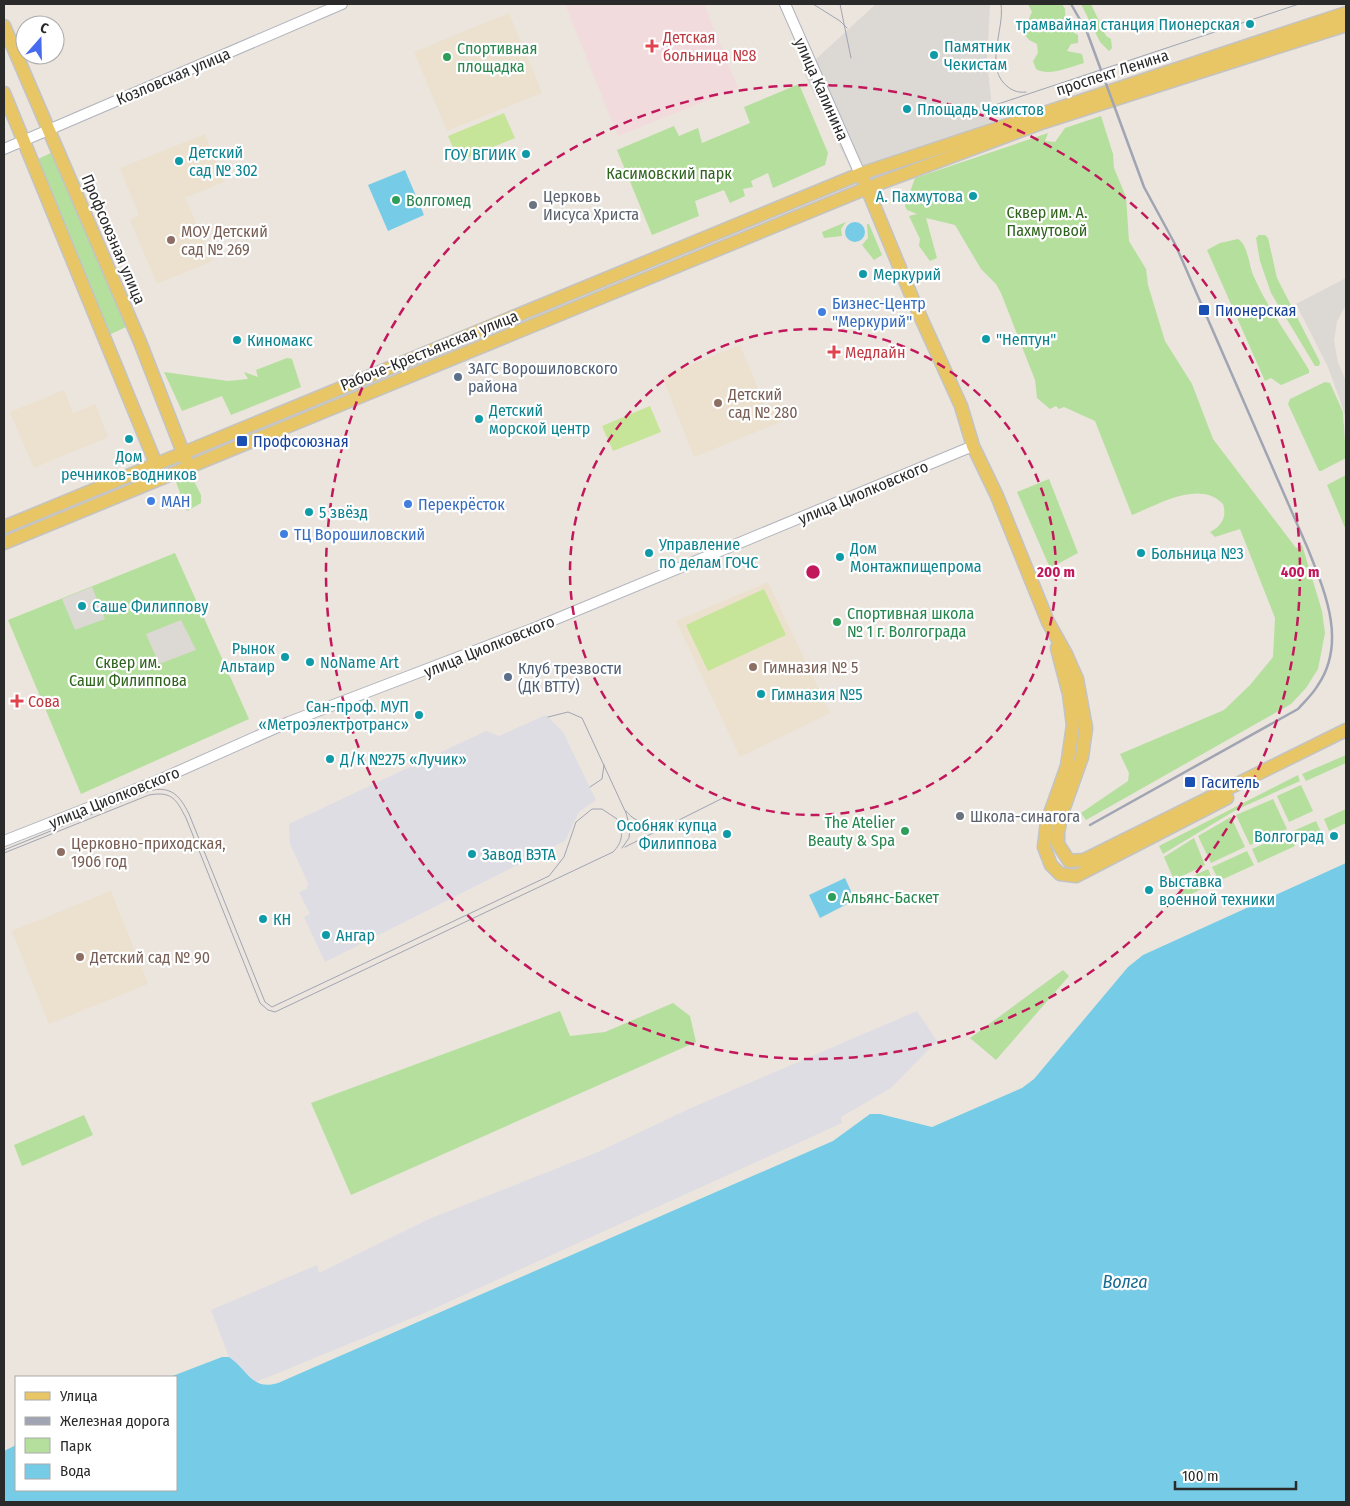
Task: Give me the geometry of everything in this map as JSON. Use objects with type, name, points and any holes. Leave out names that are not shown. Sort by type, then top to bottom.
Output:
[{"type":"main road","name":"проспект Ленина","points":[[867,188],[1043,117],[1346,13]]},
{"type":"main road","name":"проспект Ленина","points":[[860,174],[1346,25]]},
{"type":"main road","name":"Профсоюзная улица","points":[[4,26],[50,129],[140,342],[189,466]]},
{"type":"main road","points":[[4,93],[118,367],[156,464]]},
{"type":"main road","points":[[860,174],[916,307],[962,406],[973,446],[997,496],[1053,631],[1066,654],[1076,679],[1086,728],[1082,757],[1061,816],[1058,844],[1069,861],[1084,860],[1346,730]]},
{"type":"main road","name":"Рабоче-Крестьянская улица","points":[[4,527],[860,174]]},
{"type":"main road","name":"Рабоче-Крестьянская улица","points":[[4,543],[867,188]]},
{"type":"main road","points":[[1053,631],[1068,694],[1073,725],[1067,766],[1047,822],[1044,847],[1051,865],[1060,874],[1076,876],[1294,763],[1346,740]]},
{"type":"street","name":"Козловская улица","points":[[4,149],[342,4]]},
{"type":"street","name":"улица Калинина","points":[[785,4],[860,174]]},
{"type":"street","name":"улица Циолковского","points":[[4,841],[159,780],[289,722],[532,629],[973,446]]},
{"type":"shaded area","name":"Детская больница №8","points":[[565,4],[704,4],[738,88],[618,136]]},
{"type":"shaded area","name":"Площадь Чекистов","points":[[876,4],[990,4],[987,61],[996,146],[864,196],[803,71]]},
{"type":"shaded area","points":[[509,13],[542,93],[447,131],[414,52]]},
{"type":"shaded area","points":[[205,134],[224,182],[185,198],[212,261],[157,284],[130,220],[139,215],[120,168]]},
{"type":"shaded area","points":[[1346,278],[1346,305],[1337,321],[1334,341],[1338,363],[1346,381],[1346,444],[1345,416],[1341,403],[1328,367],[1296,304]]},
{"type":"shaded area","name":"Детский сад № 280","points":[[740,345],[765,406],[780,400],[788,419],[694,457],[662,376]]},
{"type":"shaded area","points":[[64,390],[73,413],[95,404],[108,437],[34,468],[10,412]]},
{"type":"shaded area","name":"Гимназия № 5","points":[[768,582],[830,713],[740,757],[676,621]]},
{"type":"shaded area","points":[[92,587],[105,619],[75,630],[62,599]]},
{"type":"shaded area","points":[[181,620],[196,650],[159,664],[146,634]]},
{"type":"shaded area","name":"Завод ВЭТА","points":[[546,715],[563,732],[596,800],[579,812],[565,841],[325,962],[304,917],[310,914],[299,892],[307,889],[308,883],[290,844],[289,824],[486,731],[499,736]]},
{"type":"shaded area","name":"Детский сад № 90","points":[[111,891],[148,984],[49,1024],[12,931]]},
{"type":"shaded area","points":[[917,1011],[937,1041],[891,1088],[841,1117],[842,1123],[422,1314],[256,1382],[229,1357],[211,1310],[317,1265],[319,1273],[429,1219],[598,1152],[691,1108]]},
{"type":"green space","points":[[1028,4],[1062,4],[1065,9],[1066,28],[1078,35],[1078,43],[1071,44],[1067,51],[1082,54],[1084,63],[1053,72],[1036,69],[1033,61],[1038,53],[1037,44],[1029,40],[1023,32],[1032,12]]},
{"type":"green space","points":[[1081,4],[1091,4],[1106,36],[1111,39],[1112,48],[1109,51],[1100,42]]},
{"type":"green space","name":"Касимовский парк","points":[[799,84],[828,153],[825,165],[773,188],[768,173],[751,181],[753,187],[743,189],[745,196],[730,203],[724,190],[695,201],[699,216],[652,235],[617,150],[674,126],[679,136],[698,128],[702,143],[750,123],[744,107]]},
{"type":"green space","points":[[504,113],[515,138],[459,161],[448,136]]},
{"type":"green space","name":"Сквер им. А. Пахмутовой","points":[[1101,116],[1113,154],[1114,168],[1126,197],[1129,241],[1146,269],[1148,285],[1165,341],[1192,384],[1213,439],[1296,548],[1302,545],[1322,611],[1325,633],[1318,669],[1306,688],[1291,704],[1086,820],[1081,813],[1128,781],[1129,773],[1120,754],[1224,710],[1250,685],[1273,657],[1275,618],[1240,529],[1215,537],[1210,532],[1218,527],[1224,517],[1223,504],[1214,497],[1203,494],[1178,496],[1132,515],[1095,421],[1064,407],[1059,409],[1056,406],[1050,409],[1037,398],[1035,380],[1001,293],[996,284],[981,269],[955,225],[926,218],[937,258],[930,261],[919,246],[920,239],[909,216],[917,214],[907,210],[905,206],[915,178],[1048,133],[1045,141],[1055,142],[1065,128]]},
{"type":"green space","points":[[55,151],[126,327],[109,335],[36,160]]},
{"type":"green space","points":[[846,222],[841,229],[842,236],[824,238],[822,232]]},
{"type":"green space","points":[[867,224],[869,224],[882,255],[874,260],[862,245],[868,238]]},
{"type":"green space","points":[[1259,235],[1265,235],[1268,238],[1277,278],[1320,362],[1319,366],[1315,366],[1271,293],[1260,261],[1256,238]]},
{"type":"green space","points":[[1238,239],[1244,246],[1252,273],[1266,301],[1309,370],[1309,373],[1281,385],[1271,378],[1265,381],[1207,250],[1220,243]]},
{"type":"green space","points":[[287,358],[292,359],[301,387],[231,415],[222,396],[182,411],[164,372],[228,381],[248,379],[244,372],[258,377],[256,370]]},
{"type":"green space","points":[[1325,382],[1330,383],[1343,412],[1346,458],[1319,471],[1288,404],[1290,399]]},
{"type":"green space","points":[[650,406],[661,432],[613,451],[602,426]]},
{"type":"green space","points":[[189,471],[201,495],[201,503],[187,511],[174,477]]},
{"type":"green space","points":[[1346,475],[1346,530],[1327,485]]},
{"type":"green space","points":[[1049,479],[1078,553],[1050,568],[1017,492]]},
{"type":"green space","name":"Сквер им. Саши Филиппова","points":[[175,553],[249,719],[81,794],[8,620]]},
{"type":"green space","points":[[764,589],[786,635],[708,671],[686,625]]},
{"type":"green space","points":[[1346,755],[1346,763],[1306,781],[1302,774]]},
{"type":"green space","points":[[1298,775],[1300,781],[1236,810],[1163,854],[1159,846]]},
{"type":"green space","points":[[1301,785],[1313,811],[1289,822],[1277,796]]},
{"type":"green space","points":[[1273,799],[1287,829],[1250,845],[1236,815]]},
{"type":"green space","points":[[1346,809],[1346,823],[1329,831],[1324,819]]},
{"type":"green space","points":[[1231,817],[1245,847],[1211,863],[1198,836]]},
{"type":"green space","points":[[1316,821],[1322,834],[1299,844],[1293,831]]},
{"type":"green space","points":[[1289,833],[1295,846],[1258,863],[1252,849]]},
{"type":"green space","points":[[1194,838],[1205,865],[1174,880],[1164,857]]},
{"type":"green space","points":[[1247,851],[1254,865],[1219,881],[1212,867]]},
{"type":"green space","points":[[1208,869],[1214,883],[1183,898],[1176,884]]},
{"type":"green space","points":[[1063,970],[1069,976],[996,1060],[970,1038]]},
{"type":"green space","points":[[673,1003],[690,1016],[696,1042],[351,1195],[311,1103],[560,1011],[570,1036],[605,1032]]},
{"type":"green space","points":[[84,1115],[93,1135],[22,1166],[14,1145]]},
{"type":"water","name":"Волгомед","points":[[405,170],[424,215],[388,231],[368,185]]},
{"type":"water","name":"Меркурий","points":[[855,222],[862,225],[865,232],[862,239],[855,242],[848,239],[845,232],[848,225]]},
{"type":"water","name":"Волга","points":[[1346,863],[1346,1502],[4,1502],[4,1451],[15,1446],[15,1491],[178,1491],[178,1376],[173,1376],[222,1357],[229,1357],[256,1382],[269,1385],[278,1383],[833,1141],[870,1114],[880,1114],[932,1127],[1022,1088],[1034,1079],[1128,967],[1143,955]]},
{"type":"water","name":"Альянс-Баскет","points":[[845,878],[855,900],[820,918],[809,895]]},
{"type":"tram line","points":[[813,4],[840,21],[847,28]]},
{"type":"tram line","points":[[840,4],[851,58]]},
{"type":"tram line","points":[[1001,4],[996,59],[997,70],[1001,79],[1008,87],[1012,90],[1026,92]]},
{"type":"tram line","points":[[989,107],[1299,4]]},
{"type":"tram line","points":[[548,717],[568,712],[582,718],[626,813],[630,827],[629,838],[622,848]]},
{"type":"tram line","points":[[590,787],[602,779],[604,765]]},
{"type":"tram line","points":[[4,850],[149,791],[169,791],[178,797],[189,814],[265,1002],[272,1007],[549,876],[564,857],[576,822],[592,809],[602,809],[617,819],[621,828],[621,840],[613,852],[275,1012],[268,1010],[260,1003],[186,818],[176,801],[172,798],[163,794],[149,795],[4,853]]},
{"type":"tram line","points":[[625,847],[723,798]]},
{"type":"tram line","points":[[626,811],[640,822],[669,822]]},
{"type":"railway","points":[[1071,4],[1087,32],[1144,187],[1176,246],[1308,549],[1321,582],[1330,617],[1332,634],[1331,652],[1327,669],[1316,688],[1298,709],[1090,825]]},
{"type":"place","name":"трамвайная станция Пионерская","points":[[1250,24]]},
{"type":"place","name":"Детская больница №8","points":[[652,46]]},
{"type":"place","name":"Памятник Чекистам","points":[[934,55]]},
{"type":"place","name":"Спортивная площадка","points":[[447,57]]},
{"type":"place","name":"Площадь Чекистов","points":[[907,109]]},
{"type":"place","name":"ГОУ ВГИИК","points":[[526,154]]},
{"type":"place","name":"Детский сад № 302","points":[[179,161]]},
{"type":"place","name":"А. Пахмутова","points":[[973,196]]},
{"type":"place","name":"Волгомед","points":[[396,200]]},
{"type":"place","name":"Церковь Иисуса Христа","points":[[533,205]]},
{"type":"place","name":"МОУ Детский сад № 269","points":[[171,240]]},
{"type":"place","name":"Меркурий","points":[[863,274]]},
{"type":"place","name":"Пионерская","points":[[1204,310]]},
{"type":"place","name":"Бизнес-Центр \"Меркурий\"","points":[[822,312]]},
{"type":"place","name":"\"Нептун\"","points":[[986,339]]},
{"type":"place","name":"Киномакс","points":[[237,340]]},
{"type":"place","name":"Медлайн","points":[[834,352]]},
{"type":"place","name":"ЗАГС Ворошиловского района","points":[[458,377]]},
{"type":"place","name":"Детский сад № 280","points":[[718,403]]},
{"type":"place","name":"Детский морской центр","points":[[479,419]]},
{"type":"place","name":"Дом речников-водников","points":[[129,439]]},
{"type":"place","name":"Профсоюзная","points":[[242,441]]},
{"type":"place","name":"МАН","points":[[151,501]]},
{"type":"place","name":"Перекрёсток","points":[[408,504]]},
{"type":"place","name":"5 звёзд","points":[[309,512]]},
{"type":"place","name":"ТЦ Ворошиловский","points":[[284,534]]},
{"type":"place","name":"Управление по делам ГОЧС","points":[[649,553]]},
{"type":"place","name":"Больница №3","points":[[1141,553]]},
{"type":"place","name":"Дом Монтажпищепрома","points":[[840,557]]},
{"type":"place","name":"Саше Филиппову","points":[[82,606]]},
{"type":"place","name":"Спортивная школа № 1 г. Волгограда","points":[[837,622]]},
{"type":"place","name":"Рынок Альтаир","points":[[285,657]]},
{"type":"place","name":"NoName Art","points":[[310,662]]},
{"type":"place","name":"Гимназия № 5","points":[[753,667]]},
{"type":"place","name":"Клуб трезвости (ДК ВТТУ)","points":[[508,677]]},
{"type":"place","name":"Гимназия №5","points":[[761,694]]},
{"type":"place","name":"Сова","points":[[17,701]]},
{"type":"place","name":"Сан-проф. МУП «Метроэлектротранс»","points":[[419,715]]},
{"type":"place","name":"Д/К №275 «Лучик»","points":[[330,759]]},
{"type":"place","name":"Гаситель","points":[[1190,782]]},
{"type":"place","name":"Школа-синагога","points":[[960,816]]},
{"type":"place","name":"The Atelier Beauty & Spa","points":[[905,831]]},
{"type":"place","name":"Особняк купца Филиппова","points":[[727,834]]},
{"type":"place","name":"Волгоград","points":[[1334,836]]},
{"type":"place","name":"Церковно-приходская, 1906 год","points":[[61,852]]},
{"type":"place","name":"Завод ВЭТА","points":[[472,854]]},
{"type":"place","name":"Выставка военной техники","points":[[1149,890]]},
{"type":"place","name":"Альянс-Баскет","points":[[832,897]]},
{"type":"place","name":"КН","points":[[263,919]]},
{"type":"place","name":"Ангар","points":[[326,935]]},
{"type":"place","name":"Детский сад № 90","points":[[80,957]]}]
